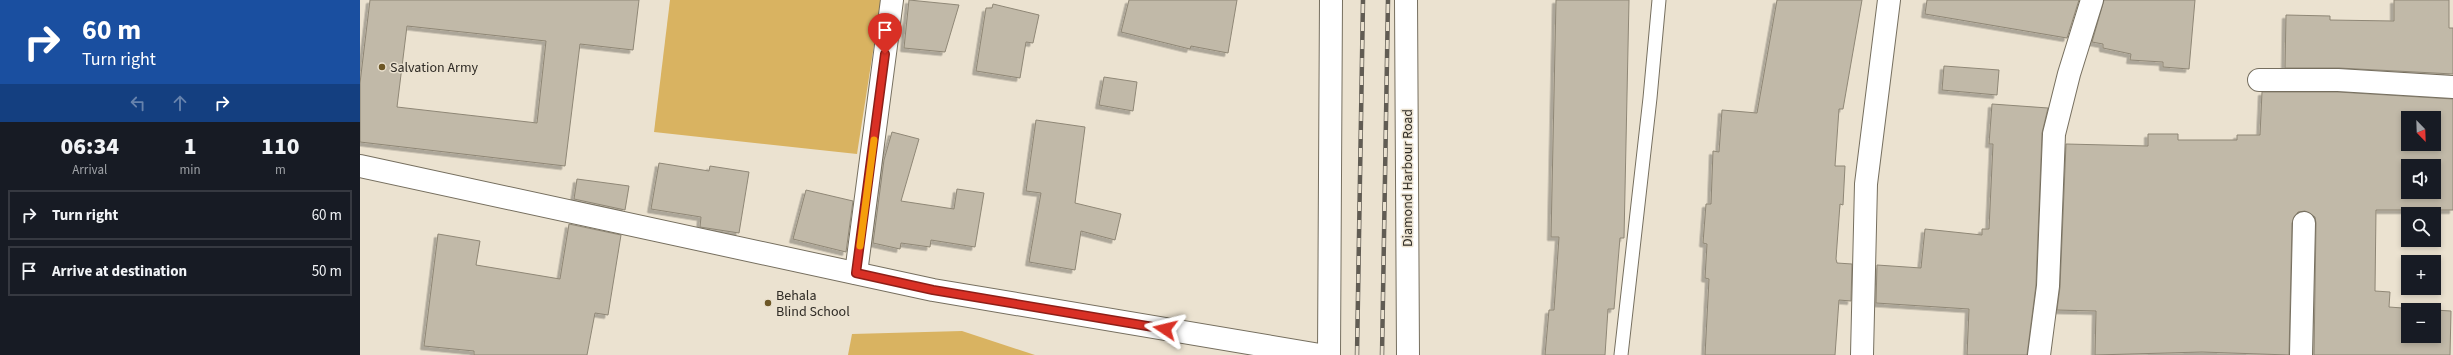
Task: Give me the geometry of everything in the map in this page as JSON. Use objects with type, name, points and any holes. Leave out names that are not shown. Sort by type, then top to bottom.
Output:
[{"type":"main road","points":[[856,273],[892,0]]},
{"type":"main road","points":[[1329,355],[1331,0]]},
{"type":"main road","name":"Diamond Harbour Road","points":[[1406,0],[1408,355]]},
{"type":"main road","points":[[1862,355],[1866,184],[1889,0]]},
{"type":"main road","points":[[2039,355],[2048,286],[2054,134],[2069,74],[2092,0]]},
{"type":"main road","points":[[2259,80],[2338,80],[2453,87]]},
{"type":"main road","points":[[360,166],[933,290],[1320,355]]},
{"type":"main road","points":[[2301,355],[2304,222]]},
{"type":"lane","points":[[1621,355],[1622,329],[1650,98],[1658,0]]},
{"type":"shaded area","points":[[670,0],[881,0],[857,154],[654,132]]},
{"type":"shaded area","points":[[962,331],[1035,355],[848,355],[852,334]]},
{"type":"building","name":"Salvation Army","points":[[370,0],[639,0],[633,50],[580,44],[565,166],[360,142],[360,83]],"holes":[[[407,26],[546,41],[537,123],[397,107]]]},
{"type":"building","points":[[909,0],[959,5],[945,52],[904,48]]},
{"type":"building","points":[[1129,0],[1237,0],[1228,53],[1191,46],[1190,49],[1121,32]]},
{"type":"building","points":[[1556,0],[1629,0],[1624,238],[1620,238],[1614,309],[1608,309],[1605,355],[1545,355],[1549,310],[1554,310],[1559,237],[1551,237]]},
{"type":"building","points":[[1777,0],[1862,0],[1843,109],[1839,109],[1835,166],[1845,166],[1843,205],[1840,204],[1836,259],[1837,263],[1852,264],[1851,301],[1839,300],[1835,355],[1705,355],[1709,279],[1705,278],[1707,244],[1703,243],[1706,204],[1711,204],[1713,151],[1719,152],[1722,110],[1757,113]]},
{"type":"building","points":[[1927,0],[2079,0],[2067,38],[1925,14]]},
{"type":"building","points":[[2104,0],[2195,0],[2189,69],[2163,67],[2163,62],[2130,60],[2131,54],[2103,48],[2103,44],[2092,42]]},
{"type":"building","points":[[2394,0],[2449,0],[2449,28],[2453,28],[2453,74],[2339,68],[2285,68],[2286,15],[2330,16],[2330,20],[2394,21]]},
{"type":"building","points":[[993,4],[1039,15],[1033,43],[1026,42],[1020,78],[976,71],[986,8],[992,8]]},
{"type":"building","points":[[1944,66],[1999,70],[1997,95],[1942,90]]},
{"type":"building","points":[[1104,77],[1137,82],[1133,111],[1099,105]]},
{"type":"building","points":[[2262,92],[2338,92],[2453,99],[2453,210],[2441,210],[2441,207],[2401,207],[2401,210],[2376,210],[2375,291],[2390,292],[2389,307],[2401,308],[2401,343],[2441,343],[2441,310],[2451,311],[2450,355],[2314,355],[2316,223],[2315,217],[2305,211],[2298,212],[2292,223],[2289,355],[2202,352],[2095,355],[2096,311],[2057,310],[2060,287],[2066,144],[2148,146],[2148,134],[2178,134],[2178,140],[2237,140],[2237,135],[2260,135]]},
{"type":"building","points":[[1992,104],[2048,108],[2042,133],[2036,285],[2027,355],[1967,355],[1969,309],[1876,303],[1877,265],[1921,268],[1925,229],[1982,235],[1982,229],[1989,229],[1993,144],[1989,144]]},
{"type":"building","points":[[1036,120],[1085,127],[1075,203],[1121,214],[1115,240],[1081,231],[1075,270],[1029,262],[1041,193],[1026,191]]},
{"type":"building","points":[[892,132],[919,139],[901,201],[954,209],[957,189],[984,193],[975,247],[931,240],[930,247],[901,243],[900,249],[873,243],[884,160]]},
{"type":"building","points":[[659,163],[709,171],[710,166],[749,172],[739,233],[700,227],[701,217],[651,209]]},
{"type":"building","points":[[577,179],[629,186],[625,210],[574,199]]},
{"type":"building","points":[[806,190],[853,201],[846,252],[793,239]]},
{"type":"building","points":[[569,224],[621,235],[608,315],[595,313],[587,355],[474,355],[474,351],[424,346],[438,234],[480,241],[476,265],[560,279]]},
{"type":"railway","points":[[1357,355],[1363,0]]},
{"type":"railway","points":[[1382,355],[1388,0]]},
{"type":"slow traffic","points":[[860,246],[874,140]]},
{"type":"place","name":"Salvation Army","points":[[382,67]]},
{"type":"place","name":"Behala Blind School","points":[[768,303]]},
{"type":"route","points":[[885,54],[856,273],[933,290],[1165,329]]}]
